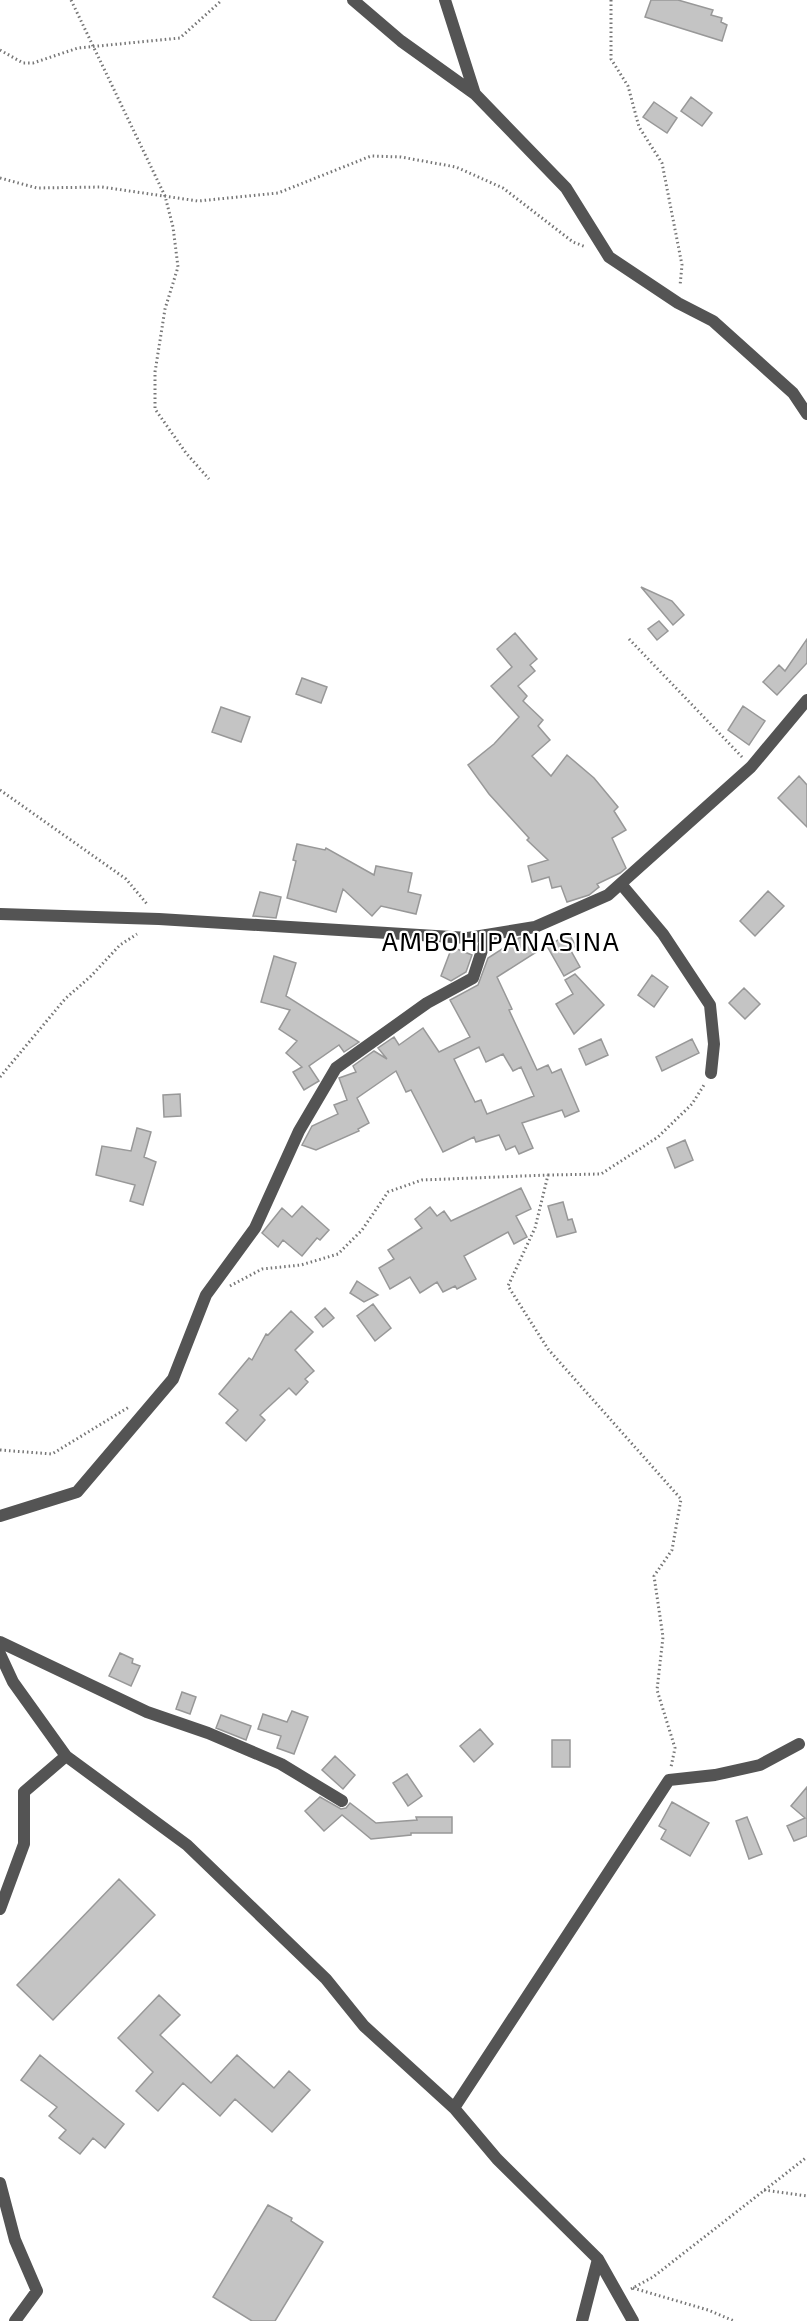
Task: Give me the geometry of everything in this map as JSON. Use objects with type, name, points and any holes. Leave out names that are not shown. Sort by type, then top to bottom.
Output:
[{"type":"street","points":[[353,0],[401,41],[476,94],[566,188],[609,257],[678,303],[713,321],[793,393],[807,414]]},
{"type":"street","points":[[445,0],[476,94]]},
{"type":"street","points":[[0,914],[159,919],[468,938],[535,927],[608,896],[751,767],[807,699]]},
{"type":"street","points":[[621,884],[663,934],[710,1005],[714,1044],[711,1073]]},
{"type":"street","points":[[0,1516],[77,1492],[173,1379],[206,1295],[255,1228],[299,1131],[336,1068],[427,1003],[473,978],[487,935]]},
{"type":"street","points":[[0,1642],[147,1712],[208,1733],[282,1764],[342,1801]]},
{"type":"street","points":[[0,1654],[13,1682],[66,1756],[187,1845],[326,1979],[364,2026],[454,2108],[497,2159],[598,2259],[633,2321]]},
{"type":"street","points":[[454,2108],[669,1780],[715,1775],[760,1765],[799,1744]]},
{"type":"street","points":[[0,1909],[24,1844],[24,1792],[66,1756]]},
{"type":"street","points":[[0,2183],[15,2240],[37,2290],[15,2321]]},
{"type":"street","points":[[582,2321],[598,2259]]},
{"type":"path","points":[[71,0],[91,47],[165,196],[173,227],[178,267],[163,320],[155,372],[155,409],[186,453],[209,479]]},
{"type":"path","points":[[0,50],[23,63],[33,63],[78,48],[180,38],[222,0]]},
{"type":"path","points":[[611,0],[611,59],[628,86],[639,127],[662,163],[682,265],[678,303]]},
{"type":"path","points":[[0,178],[37,188],[102,186],[198,201],[278,193],[370,156],[429,161],[456,166],[502,188],[573,242],[609,257]]},
{"type":"path","points":[[629,639],[751,767]]},
{"type":"path","points":[[0,790],[126,879],[159,919],[120,945],[91,976],[65,999],[0,1077]]},
{"type":"path","points":[[206,1295],[238,1283],[262,1269],[301,1265],[338,1254],[362,1230],[388,1192],[422,1180],[601,1174],[658,1137],[692,1104],[711,1073]]},
{"type":"path","points":[[548,1174],[535,1228],[508,1286],[549,1349],[681,1500],[672,1550],[654,1576],[663,1636],[657,1690],[675,1748],[669,1780]]},
{"type":"path","points":[[0,1450],[52,1454],[135,1403]]},
{"type":"path","points":[[619,2296],[653,2277],[807,2157]]},
{"type":"path","points":[[764,2190],[807,2196]]},
{"type":"path","points":[[633,2288],[708,2310],[734,2321]]},
{"type":"building","points":[[651,0],[678,0],[713,10],[711,15],[722,18],[721,22],[727,25],[722,41],[645,17]]},
{"type":"building","points":[[691,97],[712,113],[702,126],[681,111]]},
{"type":"building","points":[[654,102],[677,118],[667,133],[643,117]]},
{"type":"building","points":[[641,587],[672,601],[684,615],[673,625]]},
{"type":"building","points":[[659,621],[668,631],[657,640],[648,629]]},
{"type":"building","points":[[515,633],[537,659],[530,665],[535,671],[518,686],[527,696],[523,701],[543,720],[538,726],[550,740],[532,756],[551,776],[567,755],[594,778],[618,807],[614,811],[626,830],[612,838],[626,868],[597,884],[599,887],[589,895],[567,902],[561,886],[552,888],[549,877],[532,882],[528,866],[548,860],[527,840],[529,838],[489,794],[468,765],[494,744],[519,717],[491,686],[512,667],[497,649]]},
{"type":"building","points":[[807,639],[807,663],[777,695],[763,682],[779,665],[785,671]]},
{"type":"building","points":[[302,678],[327,687],[321,703],[296,694]]},
{"type":"building","points":[[743,706],[765,721],[749,745],[728,730]]},
{"type":"building","points":[[221,707],[250,717],[241,742],[212,732]]},
{"type":"building","points":[[799,776],[807,785],[807,827],[778,798]]},
{"type":"building","points":[[297,844],[325,850],[326,848],[374,875],[376,866],[412,873],[408,892],[421,895],[416,914],[381,906],[372,916],[343,889],[336,912],[287,898],[296,861],[293,860]]},
{"type":"building","points":[[768,891],[784,906],[755,936],[740,921]]},
{"type":"building","points":[[260,892],[281,897],[276,918],[253,916]]},
{"type":"building","points":[[569,934],[576,946],[570,949],[580,967],[564,976],[547,946]]},
{"type":"building","points":[[529,936],[538,951],[497,977],[512,1009],[509,1010],[537,1070],[548,1065],[552,1073],[561,1069],[579,1111],[565,1117],[562,1110],[522,1123],[533,1148],[519,1154],[515,1146],[506,1150],[499,1135],[476,1142],[474,1137],[443,1152],[411,1090],[406,1092],[396,1071],[357,1098],[369,1123],[358,1129],[359,1131],[316,1150],[302,1145],[312,1126],[338,1114],[334,1105],[347,1100],[339,1078],[356,1072],[353,1066],[374,1051],[387,1059],[378,1048],[394,1037],[399,1045],[423,1028],[439,1052],[470,1037],[450,1000],[478,985],[488,958],[519,938]],"holes":[[[479,1047],[486,1062],[503,1054],[513,1071],[521,1067],[534,1096],[487,1114],[481,1100],[475,1102],[454,1059]]]},
{"type":"building","points":[[452,947],[472,955],[466,972],[451,981],[441,976]]},
{"type":"building","points":[[274,956],[296,963],[286,996],[359,1042],[344,1052],[339,1045],[309,1066],[319,1081],[304,1090],[293,1072],[302,1067],[286,1053],[297,1041],[279,1029],[290,1010],[261,1002]]},
{"type":"building","points":[[575,974],[604,1005],[574,1034],[556,1004],[573,994],[565,980]]},
{"type":"building","points":[[652,975],[668,987],[654,1007],[638,995]]},
{"type":"building","points":[[744,988],[760,1004],[745,1019],[729,1003]]},
{"type":"building","points":[[601,1039],[608,1055],[586,1065],[579,1049]]},
{"type":"building","points":[[692,1039],[699,1053],[662,1071],[656,1057]]},
{"type":"building","points":[[180,1094],[181,1116],[164,1117],[163,1095]]},
{"type":"building","points":[[137,1128],[151,1132],[144,1157],[156,1162],[143,1205],[130,1201],[135,1185],[96,1175],[102,1146],[131,1151]]},
{"type":"building","points":[[685,1140],[693,1160],[675,1168],[667,1148]]},
{"type":"building","points":[[521,1188],[531,1209],[516,1216],[527,1237],[514,1244],[508,1232],[464,1256],[476,1279],[457,1289],[455,1286],[443,1292],[437,1282],[420,1293],[410,1277],[390,1289],[379,1268],[394,1259],[388,1250],[422,1228],[415,1219],[430,1207],[437,1216],[444,1211],[451,1221]]},
{"type":"building","points":[[563,1202],[568,1220],[572,1219],[576,1232],[557,1237],[548,1206]]},
{"type":"building","points":[[302,1206],[329,1230],[320,1240],[317,1238],[302,1256],[283,1240],[278,1247],[262,1233],[282,1208],[292,1217]]},
{"type":"building","points":[[357,1281],[378,1295],[364,1302],[350,1293]]},
{"type":"building","points":[[373,1304],[391,1328],[375,1341],[357,1316]]},
{"type":"building","points":[[325,1308],[334,1318],[323,1327],[315,1317]]},
{"type":"building","points":[[291,1311],[313,1332],[295,1350],[314,1371],[305,1379],[308,1382],[296,1395],[289,1388],[260,1415],[265,1420],[246,1441],[226,1423],[238,1410],[219,1394],[249,1358],[252,1360],[266,1334],[268,1335]]},
{"type":"building","points":[[120,1653],[133,1659],[132,1663],[140,1666],[131,1686],[109,1676]]},
{"type":"building","points":[[182,1692],[196,1697],[190,1714],[176,1709]]},
{"type":"building","points":[[292,1711],[308,1717],[294,1754],[277,1748],[281,1736],[258,1729],[263,1714],[287,1722]]},
{"type":"building","points":[[221,1715],[251,1726],[246,1740],[216,1728]]},
{"type":"building","points":[[480,1729],[493,1744],[474,1762],[460,1746]]},
{"type":"building","points":[[552,1740],[570,1740],[570,1767],[552,1767]]},
{"type":"building","points":[[335,1756],[355,1775],[343,1789],[322,1770]]},
{"type":"building","points":[[407,1774],[422,1796],[408,1806],[393,1783]]},
{"type":"building","points":[[807,1787],[807,1836],[794,1841],[787,1826],[805,1818],[791,1806]]},
{"type":"building","points":[[320,1797],[341,1809],[346,1808],[350,1803],[376,1823],[417,1820],[416,1817],[452,1817],[452,1833],[411,1833],[411,1835],[371,1839],[342,1815],[324,1831],[305,1811]]},
{"type":"building","points":[[672,1802],[709,1823],[690,1856],[661,1839],[666,1830],[659,1826]]},
{"type":"building","points":[[747,1817],[762,1854],[749,1859],[736,1821]]},
{"type":"building","points":[[119,1879],[155,1915],[53,2020],[17,1985]]},
{"type":"building","points":[[159,1995],[180,2015],[160,2035],[211,2083],[237,2055],[274,2088],[289,2071],[310,2090],[272,2132],[235,2099],[220,2116],[183,2083],[158,2111],[136,2091],[153,2072],[118,2038]]},
{"type":"building","points":[[40,2055],[124,2124],[105,2148],[93,2138],[80,2154],[59,2138],[66,2130],[49,2116],[57,2107],[21,2080]]},
{"type":"building","points":[[268,2205],[292,2218],[291,2221],[323,2242],[275,2321],[252,2321],[213,2297]]},
{"type":"district","name":"AMBOHIPANASINA","points":[[501,940]]}]
